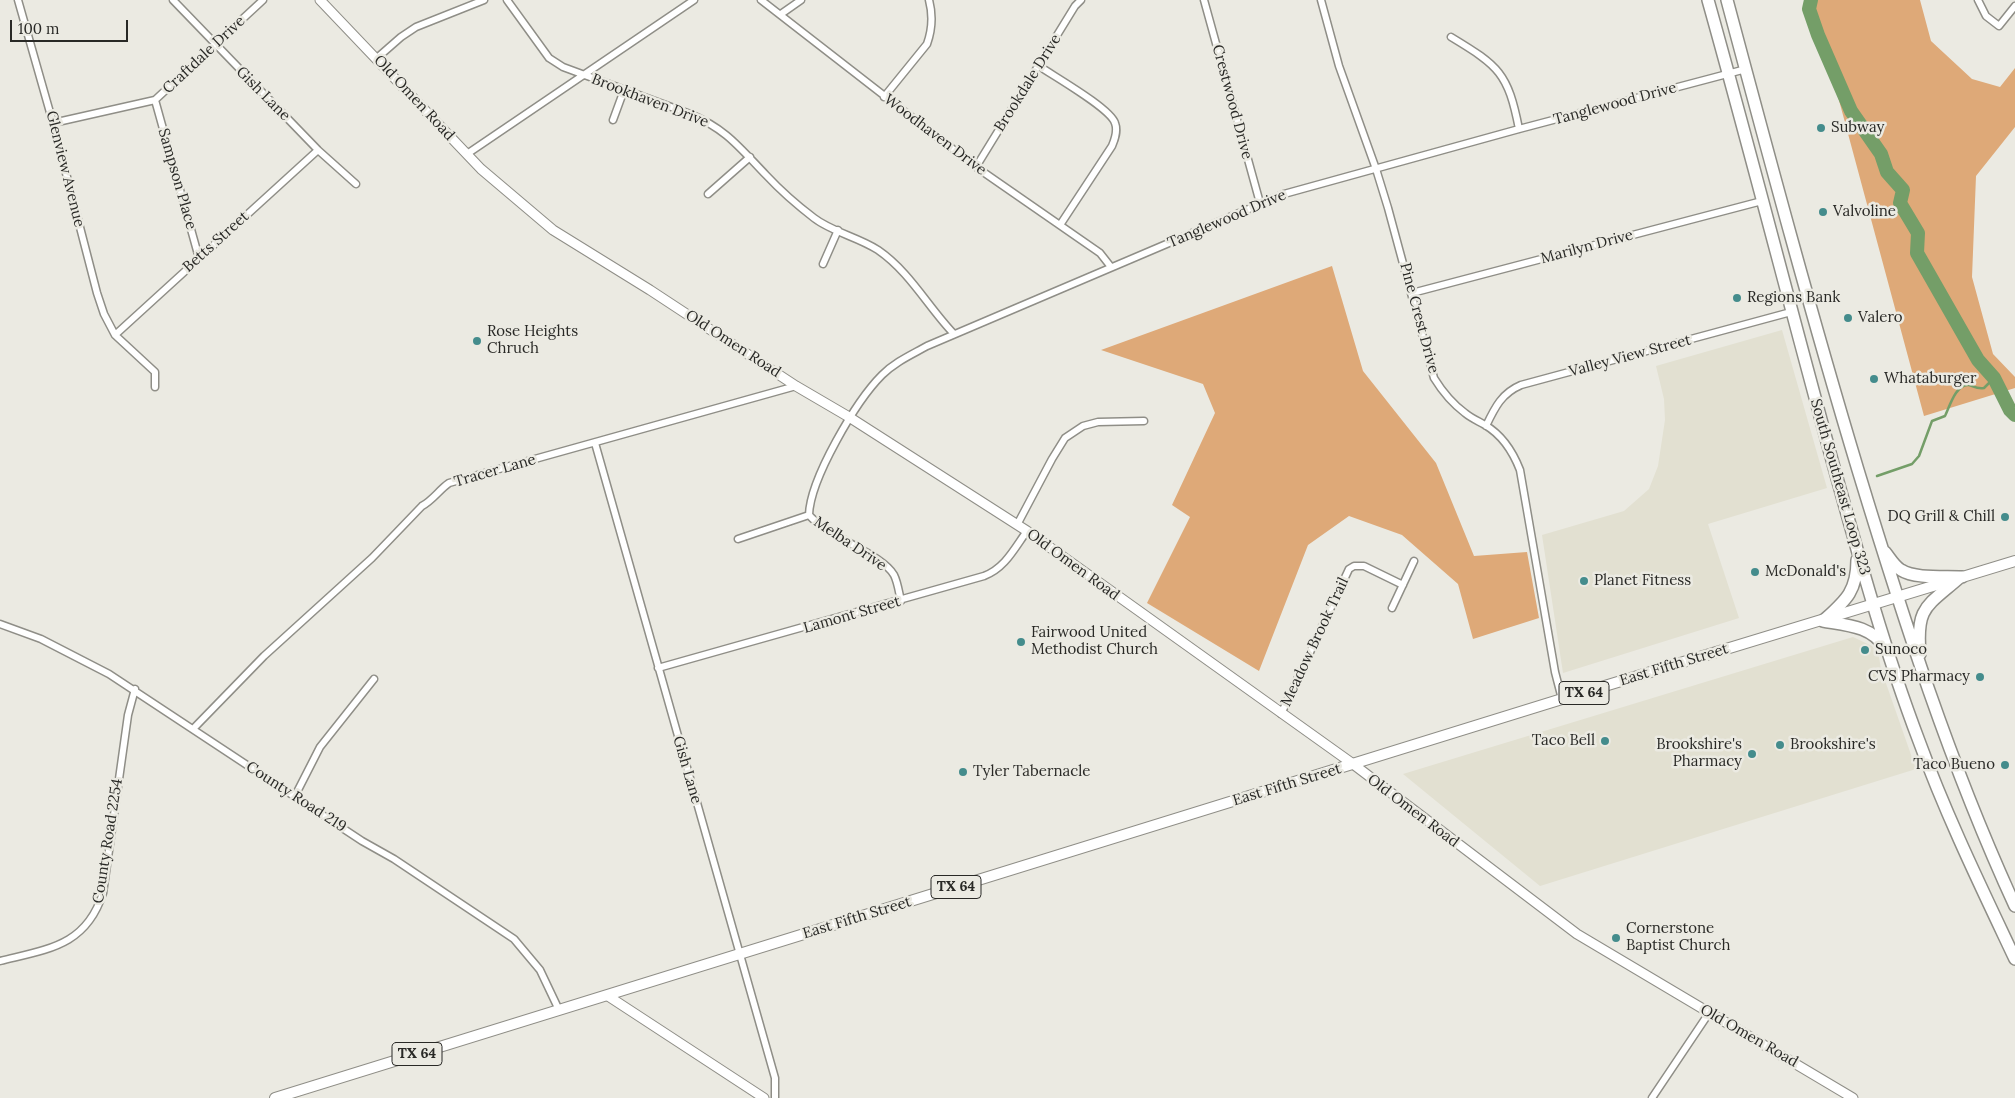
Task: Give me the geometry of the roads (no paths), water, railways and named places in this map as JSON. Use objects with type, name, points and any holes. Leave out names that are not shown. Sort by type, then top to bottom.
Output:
[{"type":"highway","name":"South Southeast Loop 323","points":[[1708,0],[1791,312],[1857,549],[1891,660],[1942,800],[2014,954]]},
{"type":"highway","name":"South Southeast Loop 323","points":[[1727,0],[1821,346],[1880,546],[1922,673],[1961,781],[2015,906]]},
{"type":"highway","points":[[1791,312],[1802,311],[1812,342],[1821,346]]},
{"type":"highway","points":[[1880,546],[1893,563],[1906,572],[1915,575],[1960,578]]},
{"type":"highway","points":[[1823,621],[1842,604],[1854,588],[1857,575],[1857,549]]},
{"type":"highway","points":[[1922,673],[1918,632],[1922,616],[1928,605],[1960,578]]},
{"type":"highway","points":[[1823,621],[1870,632],[1884,645],[1891,660]]},
{"type":"main road","name":"East Fifth Street","points":[[558,1010],[1562,699],[2015,561]]},
{"type":"main road","name":"TX 64","points":[[274,1098],[558,1010]]},
{"type":"street","name":"Glenview Avenue","points":[[18,0],[53,123],[96,293],[115,335],[155,372],[155,387]]},
{"type":"street","name":"Gish Lane","points":[[173,0],[318,150],[356,184]]},
{"type":"street","name":"Craftdale Drive","points":[[53,123],[155,100],[263,0]]},
{"type":"street","name":"Old Omen Road","points":[[320,0],[481,169],[552,230],[650,290],[796,386],[849,417],[1027,531],[1353,764],[1577,934],[1854,1098]]},
{"type":"street","points":[[377,58],[401,37],[416,27],[484,0]]},
{"type":"street","name":"Brookhaven Drive","points":[[506,0],[549,58],[562,67],[707,121],[724,131],[767,176],[815,219],[876,249],[893,262],[909,278],[954,334]]},
{"type":"street","points":[[467,154],[694,0]]},
{"type":"street","name":"Woodhaven Drive","points":[[761,0],[976,167],[1100,253],[1112,267]]},
{"type":"street","points":[[781,14],[801,0]]},
{"type":"street","points":[[884,97],[927,44],[931,34],[932,11],[929,0]]},
{"type":"street","name":"Brookdale Drive","points":[[976,167],[1075,6],[1082,0]]},
{"type":"street","name":"Crestwood Drive","points":[[1204,0],[1260,203]]},
{"type":"street","name":"Pine Crest Drive","points":[[1321,0],[1339,66],[1376,169],[1412,293],[1434,378],[1446,395],[1463,412],[1499,436],[1512,451],[1522,476],[1555,672],[1562,699]]},
{"type":"street","points":[[1978,0],[1986,16],[1998,26],[2015,6]]},
{"type":"street","points":[[1452,37],[1484,57],[1505,81],[1513,100],[1519,129]]},
{"type":"street","points":[[1039,66],[1111,115],[1115,123],[1116,132],[1112,146],[1060,225]]},
{"type":"street","name":"Tanglewood Drive","points":[[808,516],[811,497],[818,478],[849,417],[882,375],[902,359],[954,334],[1260,203],[1294,191],[1746,69]]},
{"type":"street","points":[[613,120],[624,90]]},
{"type":"street","name":"Sampson Place","points":[[155,100],[199,258]]},
{"type":"street","name":"Betts Street","points":[[115,335],[318,150]]},
{"type":"street","points":[[708,194],[750,157]]},
{"type":"street","name":"Marilyn Drive","points":[[1412,293],[1762,201]]},
{"type":"street","points":[[823,264],[838,230]]},
{"type":"street","name":"Valley View Street","points":[[1486,426],[1503,396],[1521,385],[1791,312]]},
{"type":"street","name":"Tracer Lane","points":[[193,729],[269,652],[372,558],[422,506],[431,501],[438,490],[449,483],[796,386]]},
{"type":"street","points":[[1017,525],[1065,438],[1083,426],[1098,422],[1144,421]]},
{"type":"street","name":"Gish Lane","points":[[595,443],[775,1078],[775,1098]]},
{"type":"street","points":[[738,539],[808,516]]},
{"type":"street","name":"Melba Drive","points":[[808,516],[820,526],[887,567],[897,582],[901,601]]},
{"type":"street","name":"Lamont Street","points":[[658,668],[901,601],[996,571],[1004,565],[1027,531]]},
{"type":"street","points":[[1392,608],[1414,561]]},
{"type":"street","name":"Meadow Brook Trail","points":[[1281,714],[1350,569],[1354,566],[1364,566],[1403,585]]},
{"type":"street","name":"County Road 219","points":[[0,624],[70,652],[135,689],[514,939],[540,970],[558,1010]]},
{"type":"street","points":[[295,796],[320,748],[374,679]]},
{"type":"street","name":"County Road 2254","points":[[0,961],[46,949],[68,940],[88,924],[98,908],[103,892],[128,715],[135,689]]},
{"type":"street","points":[[608,996],[764,1098]]},
{"type":"street","points":[[1652,1098],[1709,1013]]},
{"type":"waterway","points":[[1811,0],[1809,9],[1818,35],[1851,111],[1881,154],[1887,172],[1903,190],[1900,203],[1918,233],[1917,253],[1978,360],[1994,378],[2010,410],[2015,415]]},
{"type":"waterway","points":[[1877,476],[1912,464],[1919,456],[1932,421],[1945,416],[1960,388],[1964,385],[1984,388],[1994,378]]},
{"type":"place","name":"Subway","points":[[1821,128]]},
{"type":"place","name":"Valvoline","points":[[1823,212]]},
{"type":"place","name":"Regions Bank","points":[[1737,298]]},
{"type":"place","name":"Valero","points":[[1848,318]]},
{"type":"place","name":"Rose Heights Chruch","points":[[477,341]]},
{"type":"place","name":"Whataburger","points":[[1874,379]]},
{"type":"place","name":"DQ Grill & Chill","points":[[2005,517]]},
{"type":"place","name":"McDonald's","points":[[1755,572]]},
{"type":"place","name":"Planet Fitness","points":[[1584,581]]},
{"type":"place","name":"Fairwood United Methodist Church","points":[[1021,642]]},
{"type":"place","name":"Sunoco","points":[[1865,650]]},
{"type":"place","name":"CVS Pharmacy","points":[[1980,677]]},
{"type":"place","name":"Taco Bell","points":[[1605,741]]},
{"type":"place","name":"Brookshire's","points":[[1780,745]]},
{"type":"place","name":"Brookshire's Pharmacy","points":[[1752,754]]},
{"type":"place","name":"Taco Bueno","points":[[2005,765]]},
{"type":"place","name":"Tyler Tabernacle","points":[[963,772]]},
{"type":"place","name":"Cornerstone Baptist Church","points":[[1616,938]]}]
